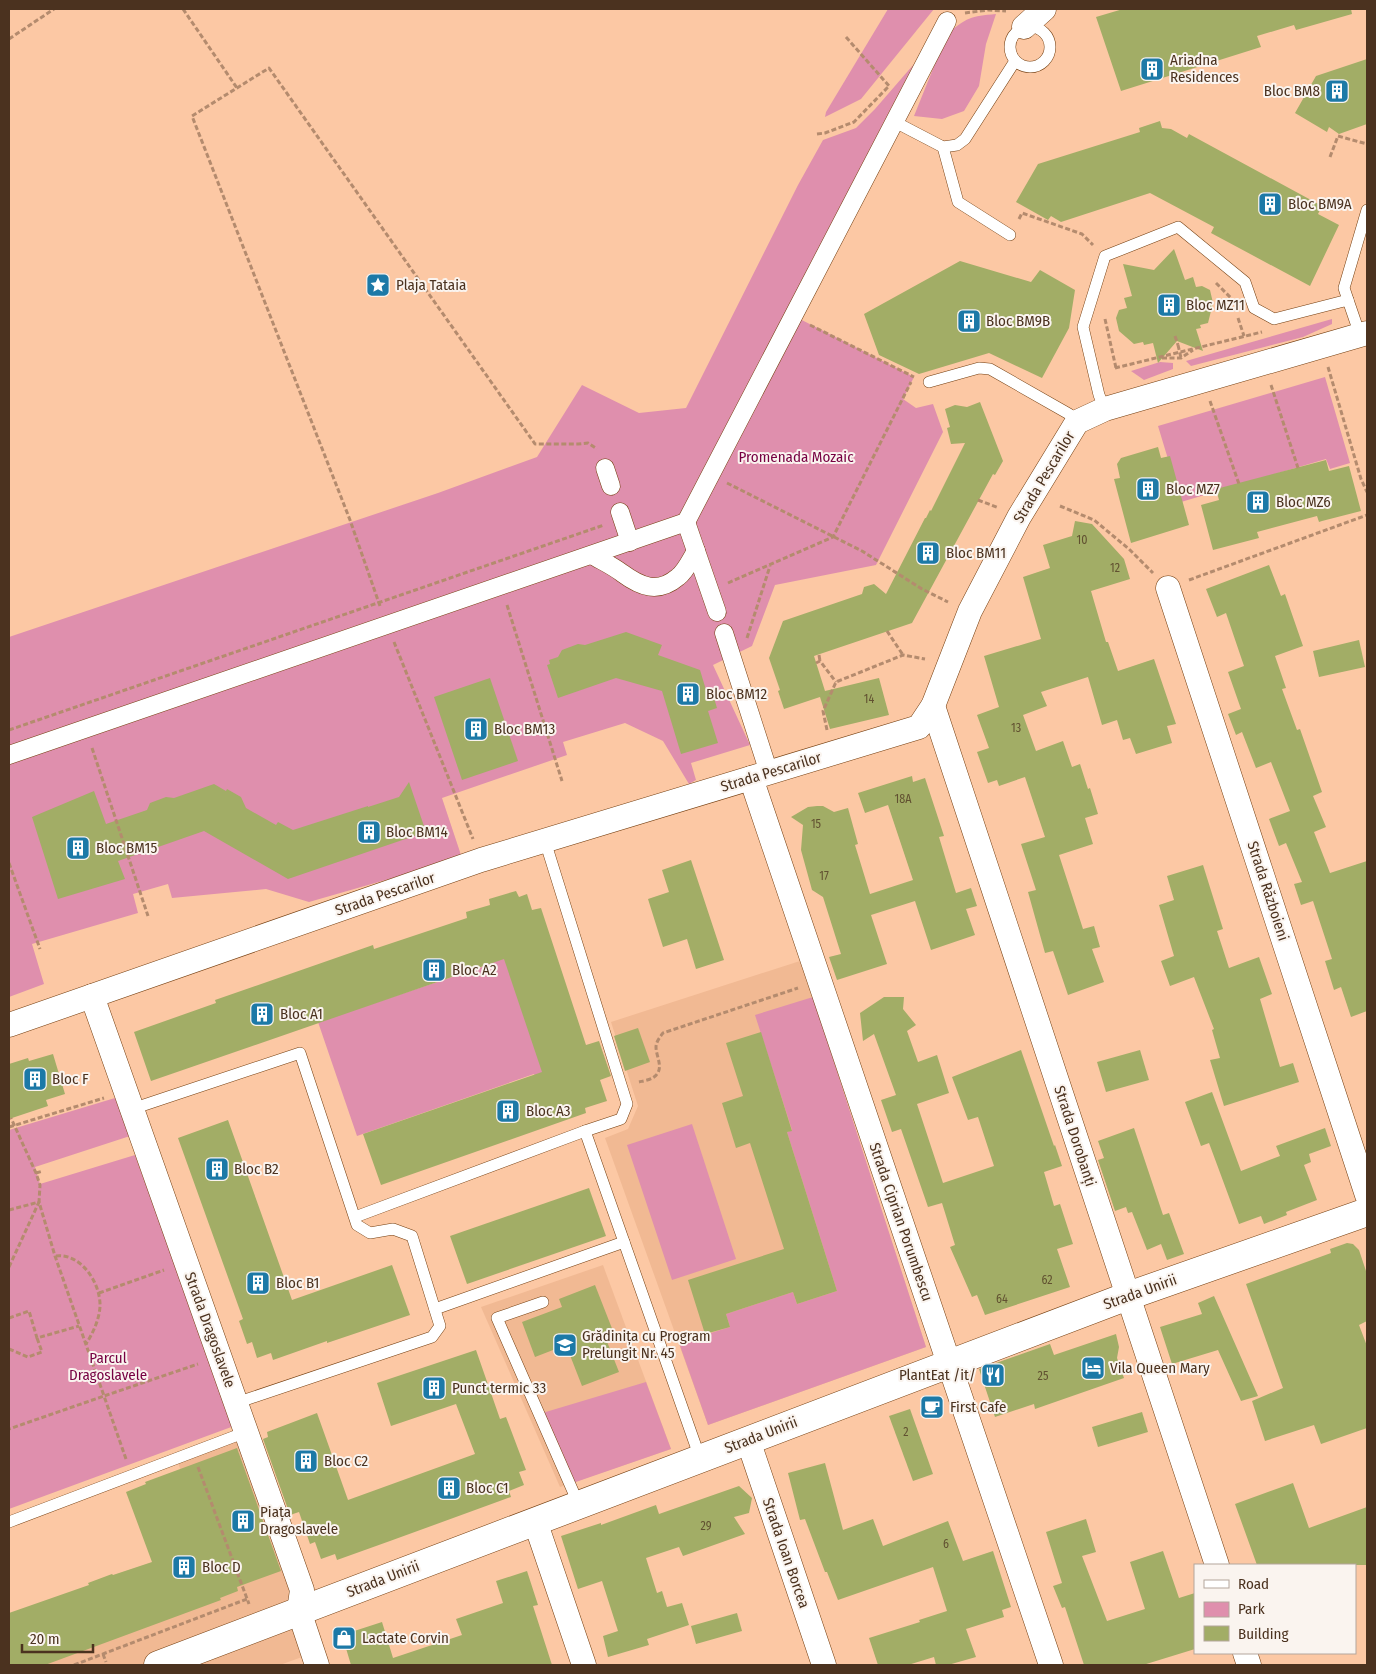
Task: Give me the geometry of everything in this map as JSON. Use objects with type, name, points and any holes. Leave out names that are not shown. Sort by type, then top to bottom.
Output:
[{"type":"street","points":[[1024,27],[1044,9]]},
{"type":"street","points":[[9,755],[686,522],[947,20]]},
{"type":"street","name":"Strada Pescarilor","points":[[9,1025],[481,860],[919,727],[932,706],[970,611],[1020,517],[1077,422],[1105,408],[1364,334]]},
{"type":"street","points":[[602,460],[611,486]]},
{"type":"street","points":[[621,516],[630,542]]},
{"type":"street","points":[[686,522],[717,612]]},
{"type":"street","points":[[592,555],[622,573],[632,582],[641,586],[655,587],[668,584],[680,576],[696,551]]},
{"type":"street","name":"Strada Războieni","points":[[1168,588],[1367,1195]]},
{"type":"street","points":[[724,633],[737,672],[760,775]]},
{"type":"street","name":"Strada Dorobanți","points":[[932,706],[1216,1564]]},
{"type":"street","name":"Strada Ciprian Porumbescu","points":[[760,775],[820,981],[1051,1665]]},
{"type":"street","name":"Strada Dragoslavele","points":[[92,996],[302,1590],[300,1611],[317,1665]]},
{"type":"street","name":"Strada Unirii","points":[[158,1665],[1128,1296],[1367,1212]]},
{"type":"street","name":"Strada Ioan Borcea","points":[[748,1440],[824,1665]]},
{"type":"street","points":[[535,1521],[584,1665]]},
{"type":"lane","points":[[1034,26],[1046,33],[1050,38],[1051,51],[1045,62],[1036,67],[1027,68],[1015,61],[1011,54],[1010,46],[1012,37],[1017,31],[1024,27],[1034,26]]},
{"type":"lane","points":[[894,122],[943,147],[956,145],[965,139],[1015,61]]},
{"type":"lane","points":[[943,147],[958,202],[1010,234]]},
{"type":"lane","points":[[1364,334],[1344,288],[1367,210]]},
{"type":"lane","points":[[1105,408],[1099,395],[1083,327],[1104,256],[1178,227],[1245,282],[1254,308],[1274,319],[1348,300]]},
{"type":"lane","points":[[929,382],[980,368],[990,369],[1069,414],[1077,422]]},
{"type":"lane","points":[[354,1217],[621,1119],[627,1104],[545,841]]},
{"type":"lane","points":[[129,1100],[300,1052],[357,1225],[370,1233],[393,1229],[412,1236],[440,1326],[432,1337],[236,1404]]},
{"type":"lane","points":[[585,1131],[700,1458]]},
{"type":"lane","points":[[435,1309],[624,1242]]},
{"type":"lane","points":[[543,1302],[497,1318],[579,1504]]},
{"type":"lane","points":[[9,1522],[246,1432]]},
{"type":"path","points":[[9,39],[54,9]]},
{"type":"path","points":[[183,9],[237,88]]},
{"type":"path","points":[[846,37],[889,86]]},
{"type":"path","points":[[379,603],[350,520],[192,116],[269,68],[535,444],[588,443],[602,460]]},
{"type":"path","points":[[1330,157],[1338,136],[1367,144]]},
{"type":"path","points":[[1010,234],[1022,213],[1082,234],[1104,256]]},
{"type":"path","points":[[1213,281],[1232,300]]},
{"type":"path","points":[[1235,309],[1244,336]]},
{"type":"path","points":[[1107,310],[1105,319],[1116,368]]},
{"type":"path","points":[[793,317],[914,377],[929,382]]},
{"type":"path","points":[[1094,369],[1116,368],[1271,330]]},
{"type":"path","points":[[1175,336],[1181,358]]},
{"type":"path","points":[[1157,358],[1181,358],[1195,348]]},
{"type":"path","points":[[1328,366],[1361,479],[1367,492]]},
{"type":"path","points":[[710,591],[833,537],[914,377]]},
{"type":"path","points":[[1270,383],[1298,468]]},
{"type":"path","points":[[1210,400],[1239,484]]},
{"type":"path","points":[[711,475],[862,551],[922,589],[953,605]]},
{"type":"path","points":[[978,500],[1002,510]]},
{"type":"path","points":[[1060,506],[1094,520],[1129,549],[1168,588],[1367,515]]},
{"type":"path","points":[[9,730],[379,603],[621,516]]},
{"type":"path","points":[[953,548],[976,559]]},
{"type":"path","points":[[737,672],[770,566]]},
{"type":"path","points":[[501,586],[562,781]]},
{"type":"path","points":[[388,625],[481,860]]},
{"type":"path","points":[[887,631],[903,655]]},
{"type":"path","points":[[819,655],[820,661],[836,682]]},
{"type":"path","points":[[828,735],[823,711],[836,682],[903,655],[930,660]]},
{"type":"path","points":[[816,663],[820,661]]},
{"type":"path","points":[[86,728],[148,916]]},
{"type":"path","points":[[9,863],[40,949]]},
{"type":"path","points":[[622,1088],[654,1077],[659,1070],[659,1057],[656,1047],[663,1033],[820,981]]},
{"type":"path","points":[[9,1127],[129,1100]]},
{"type":"path","points":[[11,1118],[36,1173],[40,1185],[40,1202],[56,1256],[131,1475]]},
{"type":"path","points":[[36,1173],[43,1171]]},
{"type":"path","points":[[9,1210],[40,1202]]},
{"type":"path","points":[[9,1267],[40,1202]]},
{"type":"path","points":[[56,1256],[69,1256],[80,1262],[99,1293],[100,1306],[98,1316],[93,1332],[86,1344]]},
{"type":"path","points":[[99,1293],[186,1262]]},
{"type":"path","points":[[9,1318],[29,1311],[42,1352],[28,1357],[9,1349]]},
{"type":"path","points":[[37,1338],[79,1326]]},
{"type":"path","points":[[9,1428],[220,1357]]},
{"type":"path","points":[[74,1665],[247,1599],[196,1461]]},
{"type":"path","points":[[103,1654],[106,1662]]},
{"type":"shaded area","points":[[800,961],[926,1347],[708,1425],[605,1138],[628,1129],[638,1106],[611,1022]]},
{"type":"shaded area","name":"Grădinița cu Program Prelungit Nr. 45","points":[[603,1265],[671,1449],[560,1487],[481,1307]]},
{"type":"shaded area","points":[[243,1439],[321,1650],[280,1665],[12,1665],[223,1586],[178,1463]]},
{"type":"green space","points":[[888,9],[934,9],[861,99],[825,117],[826,112]]},
{"type":"green space","points":[[996,14],[986,44],[979,86],[964,111],[942,119],[914,116],[947,34],[959,24],[969,19]]},
{"type":"green space","name":"Promenada Mozaic","points":[[914,64],[786,312],[914,377],[903,399],[916,408],[933,404],[943,432],[876,565],[775,585],[752,646],[713,665],[750,745],[691,763],[696,780],[689,784],[663,741],[625,723],[563,742],[567,755],[442,798],[462,858],[309,902],[266,889],[172,898],[168,884],[133,894],[138,913],[32,944],[44,984],[9,997],[9,637],[438,493],[537,457],[582,385],[639,413],[686,408],[798,185],[823,140],[856,128]]},
{"type":"green space","points":[[1332,319],[1332,324],[1303,337],[1191,366],[1186,361]]},
{"type":"green space","points":[[1160,362],[1173,363],[1173,369],[1144,380],[1131,371]]},
{"type":"green space","points":[[1325,377],[1350,463],[1330,469],[1326,459],[1181,502],[1158,426]]},
{"type":"green space","points":[[502,944],[548,1072],[535,1076],[534,1074],[357,1136],[318,1022],[482,967]]},
{"type":"green space","points":[[813,997],[926,1347],[708,1425],[679,1343],[730,1327],[726,1314],[793,1292],[797,1304],[837,1291],[787,1132],[792,1130],[755,1015]]},
{"type":"green space","name":"Parcul Dragoslavele","points":[[115,1098],[130,1136],[35,1167],[40,1184],[135,1155],[234,1426],[9,1509],[9,1130]]},
{"type":"green space","points":[[692,1124],[736,1259],[672,1280],[627,1145]]},
{"type":"green space","points":[[646,1382],[671,1449],[570,1484],[539,1414]]},
{"type":"building","name":"Ariadna Residences","points":[[1123,9],[1351,9],[1352,14],[1296,30],[1294,25],[1257,36],[1261,47],[1121,91],[1096,17]]},
{"type":"building","name":"Bloc BM8","points":[[1367,59],[1367,124],[1339,134],[1329,127],[1327,132],[1295,113],[1316,76]]},
{"type":"building","name":"Bloc BM9A","points":[[1160,121],[1162,128],[1171,129],[1187,138],[1189,134],[1322,206],[1318,214],[1339,225],[1310,286],[1211,233],[1214,227],[1150,193],[1061,222],[1051,216],[1048,220],[1016,202],[1038,164],[1140,132],[1139,128]]},
{"type":"building","name":"Bloc MZ11","points":[[1174,249],[1185,280],[1193,277],[1196,287],[1202,286],[1210,290],[1213,303],[1208,323],[1200,325],[1201,328],[1196,329],[1203,351],[1177,341],[1158,363],[1153,343],[1144,345],[1143,342],[1134,344],[1119,331],[1116,318],[1119,310],[1127,308],[1124,298],[1132,296],[1123,264],[1154,270]]},
{"type":"building","name":"Bloc BM9B","points":[[960,261],[1031,282],[1040,270],[1075,290],[1069,328],[1042,378],[989,353],[919,374],[879,355],[864,314]]},
{"type":"building","name":"Bloc BM11","points":[[980,402],[1003,461],[995,475],[993,474],[912,623],[814,656],[825,691],[879,678],[889,715],[830,729],[820,697],[784,709],[778,691],[780,690],[769,658],[783,621],[862,594],[864,587],[874,584],[886,594],[965,443],[951,444],[947,428],[950,427],[945,409],[955,405],[967,407]]},
{"type":"building","name":"Bloc MZ7","points":[[1158,447],[1161,458],[1170,456],[1189,525],[1131,543],[1114,479],[1120,478],[1117,464],[1121,458]]},
{"type":"building","name":"Bloc MZ6","points":[[1326,460],[1329,471],[1349,466],[1361,511],[1319,522],[1317,516],[1257,532],[1259,538],[1213,550],[1201,505],[1219,500],[1216,489]]},
{"type":"building","points":[[1075,521],[1092,524],[1124,559],[1130,579],[1091,591],[1106,642],[1108,642],[1118,671],[1154,659],[1176,724],[1167,726],[1172,743],[1136,754],[1130,738],[1123,740],[1117,720],[1102,725],[1088,677],[1041,692],[1047,706],[1023,715],[1036,751],[1063,741],[1072,767],[1080,764],[1098,814],[1085,818],[1093,844],[1059,855],[1083,929],[1094,926],[1100,947],[1092,949],[1104,982],[1068,995],[1053,951],[1045,953],[1028,892],[1036,890],[1021,844],[1045,837],[1025,777],[999,786],[997,780],[988,783],[977,752],[989,748],[977,715],[999,707],[984,656],[1041,639],[1023,577],[1050,568],[1043,545],[1072,536]]},
{"type":"building","points":[[1269,565],[1281,596],[1285,594],[1303,646],[1275,656],[1286,688],[1282,689],[1297,730],[1300,729],[1322,792],[1313,796],[1326,827],[1314,832],[1330,873],[1367,861],[1367,1011],[1351,1017],[1341,987],[1334,990],[1325,961],[1332,959],[1313,901],[1301,905],[1294,884],[1302,882],[1286,843],[1279,846],[1269,819],[1290,811],[1271,762],[1256,768],[1242,732],[1236,735],[1228,714],[1241,709],[1228,672],[1244,666],[1226,613],[1217,617],[1206,589]]},
{"type":"building","name":"Bloc BM12","points":[[626,632],[662,645],[658,655],[700,670],[706,690],[711,688],[717,708],[708,711],[718,743],[681,754],[662,691],[616,678],[558,698],[547,665],[550,664],[549,660],[558,657],[562,650],[578,644],[585,645]]},
{"type":"building","points":[[1359,640],[1365,667],[1319,677],[1313,651]]},
{"type":"building","name":"Bloc BM13","points":[[490,678],[518,761],[462,780],[434,697]]},
{"type":"building","points":[[912,776],[913,782],[925,778],[944,836],[939,837],[956,893],[971,888],[977,906],[966,909],[975,935],[931,950],[915,901],[871,915],[887,964],[837,980],[829,957],[841,954],[823,897],[812,890],[801,850],[803,825],[791,817],[808,807],[823,806],[834,812],[848,808],[858,844],[855,845],[870,894],[913,880],[888,805],[865,813],[858,793]]},
{"type":"building","name":"Bloc BM14","points":[[409,782],[426,832],[288,879],[204,831],[118,861],[125,879],[58,899],[32,817],[94,791],[106,824],[147,810],[150,803],[166,797],[174,798],[214,784],[241,797],[246,808],[276,825],[278,822],[293,830],[399,797]]},
{"type":"building","points":[[691,860],[724,960],[696,969],[687,939],[663,947],[648,899],[669,892],[662,870]]},
{"type":"building","points":[[1203,865],[1223,929],[1217,931],[1229,968],[1259,957],[1272,994],[1260,999],[1280,1067],[1293,1063],[1299,1082],[1224,1106],[1210,1060],[1220,1058],[1212,1030],[1214,1029],[1194,977],[1170,986],[1161,961],[1174,956],[1159,905],[1174,900],[1167,876]]},
{"type":"building","points":[[516,891],[519,897],[527,894],[532,910],[541,908],[586,1045],[599,1041],[611,1076],[600,1080],[607,1101],[585,1108],[586,1113],[381,1185],[363,1134],[542,1072],[504,959],[151,1081],[134,1032],[216,1003],[215,1000],[373,945],[374,949],[467,918],[466,912],[490,905],[489,899]]},
{"type":"building","points":[[884,997],[904,997],[903,1009],[916,1025],[907,1031],[918,1062],[937,1055],[949,1093],[917,1104],[943,1183],[994,1166],[978,1117],[968,1120],[952,1077],[1021,1050],[1062,1166],[1044,1172],[1054,1206],[1060,1204],[1073,1244],[1057,1249],[1070,1287],[985,1315],[977,1295],[972,1297],[950,1247],[955,1245],[942,1203],[928,1207],[901,1129],[892,1132],[881,1100],[896,1095],[874,1034],[863,1041],[860,1013]]},
{"type":"building","points":[[638,1028],[650,1062],[625,1071],[614,1036]]},
{"type":"building","points":[[761,1032],[792,1131],[787,1132],[837,1291],[797,1304],[793,1292],[726,1314],[730,1327],[705,1334],[688,1280],[784,1249],[750,1143],[736,1148],[722,1103],[743,1096],[726,1043]]},
{"type":"building","points":[[1140,1050],[1149,1080],[1106,1092],[1097,1062]]},
{"type":"building","name":"Bloc F","points":[[53,1054],[65,1094],[46,1100],[48,1106],[9,1119],[9,1064],[28,1058],[29,1061]]},
{"type":"building","points":[[1212,1092],[1241,1171],[1280,1156],[1276,1146],[1325,1128],[1331,1146],[1309,1154],[1311,1162],[1304,1165],[1317,1200],[1286,1212],[1287,1215],[1264,1224],[1261,1216],[1239,1224],[1209,1143],[1201,1146],[1185,1102]]},
{"type":"building","name":"Bloc B1","points":[[228,1120],[292,1300],[392,1265],[410,1315],[273,1360],[271,1353],[257,1358],[252,1342],[247,1344],[239,1321],[243,1319],[178,1138]]},
{"type":"building","points":[[1134,1128],[1163,1215],[1169,1213],[1184,1254],[1167,1260],[1161,1244],[1147,1250],[1132,1212],[1128,1213],[1126,1207],[1115,1211],[1098,1160],[1104,1158],[1098,1141]]},
{"type":"building","points":[[589,1188],[606,1236],[467,1284],[450,1236]]},
{"type":"building","points":[[1347,1243],[1353,1244],[1359,1250],[1367,1274],[1367,1321],[1359,1325],[1367,1346],[1367,1428],[1321,1444],[1314,1425],[1265,1441],[1252,1401],[1283,1388],[1246,1284],[1331,1253],[1330,1249]]},
{"type":"building","points":[[595,1285],[613,1331],[604,1334],[619,1372],[582,1386],[566,1345],[535,1357],[522,1322],[562,1307],[559,1299]]},
{"type":"building","points":[[1214,1296],[1258,1396],[1241,1401],[1218,1350],[1172,1364],[1160,1327],[1202,1314],[1198,1303]]},
{"type":"building","points":[[1116,1334],[1119,1347],[1117,1358],[1124,1378],[1035,1409],[1034,1404],[995,1417],[979,1369],[1050,1344],[1054,1355]]},
{"type":"building","points":[[476,1350],[500,1419],[506,1417],[526,1470],[519,1472],[524,1485],[509,1491],[511,1497],[337,1560],[335,1554],[321,1559],[315,1542],[310,1544],[299,1512],[290,1515],[263,1439],[268,1437],[267,1432],[317,1413],[348,1500],[475,1454],[456,1404],[391,1426],[377,1383]]},
{"type":"building","points":[[910,1409],[933,1474],[913,1481],[889,1416]]},
{"type":"building","points":[[1142,1412],[1148,1432],[1098,1447],[1092,1427]]},
{"type":"building","name":"Bloc D","points":[[237,1448],[281,1571],[237,1587],[238,1591],[220,1598],[221,1600],[45,1665],[9,1665],[9,1613],[89,1585],[88,1583],[112,1574],[152,1562],[126,1492],[146,1484],[145,1482]]},
{"type":"building","points":[[825,1463],[843,1530],[873,1519],[883,1546],[948,1521],[963,1561],[993,1551],[1011,1607],[1002,1610],[1004,1617],[966,1629],[976,1657],[948,1665],[936,1665],[934,1657],[908,1665],[878,1665],[869,1638],[920,1622],[919,1620],[947,1611],[933,1567],[838,1600],[805,1519],[800,1520],[788,1473]]},
{"type":"building","points":[[1293,1483],[1309,1528],[1367,1507],[1367,1565],[1257,1564],[1235,1504]]},
{"type":"building","points":[[739,1486],[752,1498],[749,1513],[734,1517],[745,1534],[683,1556],[679,1547],[646,1558],[657,1593],[662,1591],[667,1607],[682,1603],[689,1625],[647,1639],[649,1645],[608,1657],[603,1636],[618,1631],[602,1581],[578,1589],[561,1536],[601,1523],[601,1525],[656,1505],[659,1514]]},
{"type":"building","points":[[1086,1519],[1096,1552],[1082,1556],[1107,1621],[1145,1609],[1130,1562],[1163,1551],[1179,1598],[1194,1593],[1194,1649],[1143,1665],[1084,1665],[1065,1607],[1062,1608],[1053,1586],[1062,1583],[1046,1532]]},
{"type":"building","points":[[527,1571],[538,1605],[533,1606],[552,1665],[351,1665],[342,1635],[382,1622],[393,1658],[462,1635],[456,1619],[503,1603],[496,1581]]},
{"type":"building","points":[[737,1613],[742,1631],[696,1644],[691,1626]]},
{"type":"place","name":"Ariadna Residences","points":[[1152,69]]},
{"type":"place","name":"Bloc BM8","points":[[1337,91]]},
{"type":"place","name":"Bloc BM9A","points":[[1270,204]]},
{"type":"place","name":"Plaja Tataia","points":[[378,285]]},
{"type":"place","name":"Bloc MZ11","points":[[1169,305]]},
{"type":"place","name":"Bloc BM9B","points":[[969,321]]},
{"type":"place","name":"Bloc MZ7","points":[[1148,489]]},
{"type":"place","name":"Bloc MZ6","points":[[1258,502]]},
{"type":"place","name":"Bloc BM11","points":[[928,553]]},
{"type":"place","name":"Bloc BM12","points":[[688,694]]},
{"type":"place","name":"Bloc BM13","points":[[476,729]]},
{"type":"place","name":"Bloc BM14","points":[[369,832]]},
{"type":"place","name":"Bloc BM15","points":[[78,848]]},
{"type":"place","name":"Bloc A2","points":[[434,970]]},
{"type":"place","name":"Bloc A1","points":[[262,1014]]},
{"type":"place","name":"Bloc F","points":[[35,1079]]},
{"type":"place","name":"Bloc A3","points":[[508,1111]]},
{"type":"place","name":"Bloc B2","points":[[217,1169]]},
{"type":"place","name":"Bloc B1","points":[[258,1283]]},
{"type":"place","name":"Grădinița cu Program Prelungit Nr. 45","points":[[565,1345]]},
{"type":"place","name":"Vila Queen Mary","points":[[1093,1368]]},
{"type":"place","name":"PlantEat /it/","points":[[993,1375]]},
{"type":"place","name":"Punct termic 33","points":[[434,1388]]},
{"type":"place","name":"First Cafe","points":[[932,1407]]},
{"type":"place","name":"Bloc C2","points":[[306,1461]]},
{"type":"place","name":"Bloc C1","points":[[449,1488]]},
{"type":"place","name":"Piața Dragoslavele","points":[[243,1521]]},
{"type":"place","name":"Bloc D","points":[[184,1567]]},
{"type":"place","name":"Lactate Corvin","points":[[344,1638]]}]
